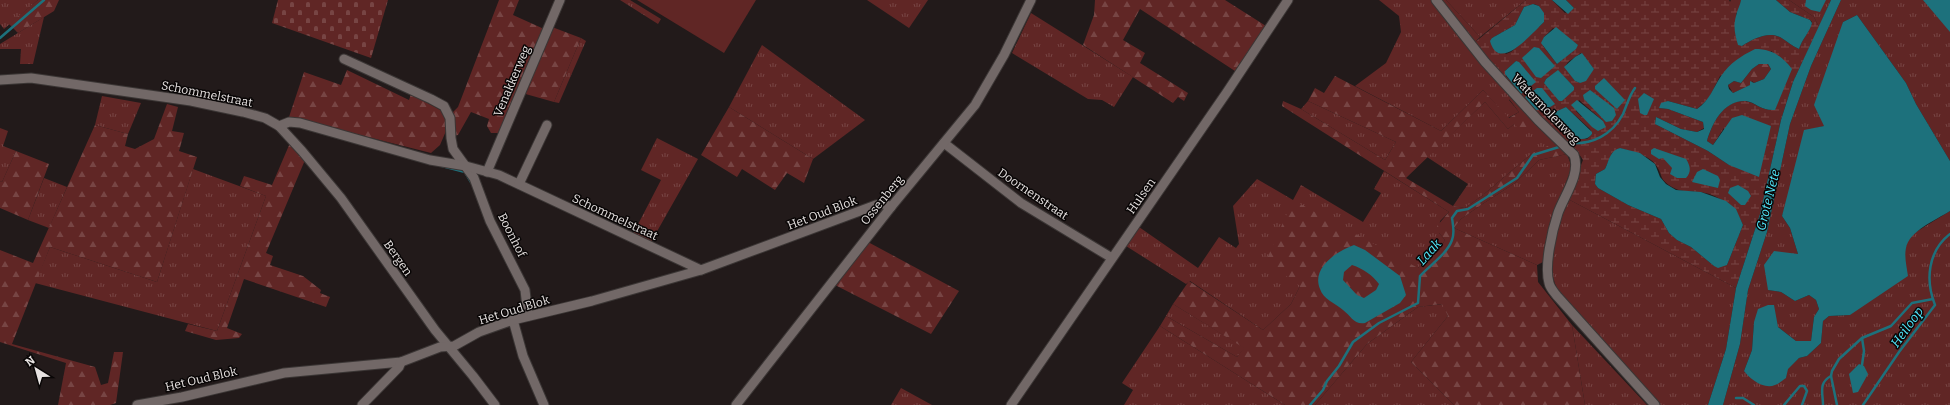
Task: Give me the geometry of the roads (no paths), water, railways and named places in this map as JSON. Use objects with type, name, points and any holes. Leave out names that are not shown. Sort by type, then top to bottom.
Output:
[{"type":"street","name":"Venakkerweg","points":[[487,172],[560,0]]},
{"type":"street","name":"Ossenberg","points":[[736,405],[891,207],[982,95],[1004,55],[1031,0]]},
{"type":"street","name":"Hulsen","points":[[1011,405],[1227,92],[1288,0]]},
{"type":"street","name":"Watermolenweg","points":[[1436,0],[1485,62],[1538,120],[1574,155],[1576,162],[1575,170],[1557,214],[1548,258],[1547,274],[1549,285],[1557,296],[1655,405]]},
{"type":"street","points":[[344,59],[444,106],[450,118],[453,149],[466,166]]},
{"type":"street","name":"Schommelstraat","points":[[0,80],[31,78],[191,101],[265,118],[279,126],[289,122],[300,123],[430,160],[466,166],[519,184],[701,270]]},
{"type":"street","points":[[519,184],[547,125]]},
{"type":"street","name":"Bergen","points":[[279,126],[341,198],[448,346],[495,405]]},
{"type":"street","name":"Doornenstraat","points":[[944,143],[1021,203],[1112,258]]},
{"type":"street","name":"Boonhof","points":[[466,166],[474,178],[490,221],[525,290],[528,316]]},
{"type":"street","name":"Het Oud Blok","points":[[137,405],[182,397],[284,373],[402,362],[440,347],[454,346],[479,332],[513,320],[607,297],[701,270],[876,205],[884,204],[891,207]]},
{"type":"street","points":[[513,320],[523,356],[544,405]]},
{"type":"street","points":[[362,405],[399,367],[402,362]]},
{"type":"water","points":[[1552,0],[1566,0],[1574,8],[1568,14]]},
{"type":"water","points":[[1741,0],[1776,0],[1790,12],[1810,20],[1812,23],[1811,26],[1799,49],[1775,35],[1765,35],[1755,38],[1742,46],[1738,45],[1735,34],[1735,24],[1736,14]]},
{"type":"water","points":[[1806,0],[1826,0],[1820,12],[1811,10],[1805,6]]},
{"type":"water","name":"Grote Nete","points":[[1831,0],[1841,0],[1811,66],[1790,124],[1767,232],[1748,290],[1740,344],[1723,405],[1708,405],[1726,349],[1736,288],[1760,214],[1781,120],[1793,82]]},
{"type":"water","points":[[1923,0],[1950,0],[1950,32]]},
{"type":"water","points":[[1533,4],[1539,6],[1544,13],[1544,22],[1516,48],[1501,54],[1494,50],[1490,41],[1492,38],[1515,25],[1524,7]]},
{"type":"water","points":[[1857,15],[1906,83],[1916,104],[1950,161],[1950,211],[1924,226],[1912,236],[1908,242],[1905,255],[1908,276],[1850,315],[1829,316],[1823,321],[1821,343],[1807,356],[1799,358],[1788,369],[1786,378],[1779,383],[1771,386],[1762,385],[1744,371],[1752,350],[1754,322],[1758,309],[1768,305],[1774,305],[1778,327],[1796,341],[1811,341],[1814,317],[1819,309],[1816,300],[1809,295],[1795,301],[1781,292],[1768,290],[1764,265],[1774,251],[1798,254],[1790,228],[1782,216],[1804,130],[1824,126],[1814,105],[1843,22]]},
{"type":"water","points":[[1556,27],[1578,45],[1576,49],[1557,64],[1541,43],[1544,37]]},
{"type":"water","points":[[1534,47],[1539,48],[1555,66],[1541,78],[1536,77],[1522,58]]},
{"type":"water","points":[[1755,49],[1761,49],[1772,52],[1784,60],[1792,69],[1775,110],[1762,108],[1746,101],[1731,104],[1715,121],[1707,141],[1713,145],[1732,118],[1742,115],[1771,126],[1759,177],[1729,165],[1708,151],[1655,124],[1656,117],[1681,129],[1697,132],[1704,129],[1703,122],[1668,109],[1659,108],[1661,103],[1668,101],[1697,109],[1708,98],[1728,67],[1736,60]],"holes":[[[1759,64],[1768,64],[1771,69],[1764,79],[1754,83],[1750,81],[1750,85],[1733,93],[1729,89],[1728,85],[1734,81],[1741,83],[1752,69]]]},
{"type":"water","points":[[1582,53],[1594,69],[1586,81],[1580,83],[1575,81],[1564,67]]},
{"type":"water","points":[[1516,61],[1519,62],[1536,82],[1521,94],[1505,74],[1505,71]]},
{"type":"water","points":[[1558,70],[1574,87],[1574,90],[1562,101],[1559,101],[1544,83],[1546,79]]},
{"type":"water","points":[[1604,78],[1625,100],[1617,109],[1595,89],[1595,86]]},
{"type":"water","points":[[1537,88],[1542,88],[1555,104],[1547,109],[1535,110],[1525,97]]},
{"type":"water","points":[[1590,90],[1614,108],[1616,115],[1612,121],[1606,122],[1584,99],[1583,95]]},
{"type":"water","points":[[1644,93],[1654,99],[1647,115],[1640,113],[1638,99]]},
{"type":"water","points":[[1577,100],[1603,121],[1606,127],[1598,131],[1592,127],[1571,105]]},
{"type":"water","points":[[1566,107],[1592,132],[1588,138],[1582,139],[1570,136],[1558,128],[1550,119],[1549,117],[1553,113]]},
{"type":"water","points":[[1620,148],[1640,153],[1655,164],[1660,177],[1666,184],[1676,190],[1701,192],[1726,201],[1736,209],[1743,225],[1727,265],[1718,268],[1714,266],[1691,247],[1677,240],[1669,233],[1661,219],[1628,205],[1598,188],[1595,184],[1596,174],[1605,169],[1612,153]]},
{"type":"water","points":[[1654,148],[1686,159],[1690,168],[1688,176],[1686,178],[1677,178],[1670,174],[1672,168],[1663,158],[1659,159],[1651,154],[1651,150]]},
{"type":"water","points":[[1703,169],[1718,176],[1720,180],[1718,188],[1692,182],[1697,172]]},
{"type":"water","points":[[1738,185],[1748,191],[1751,196],[1745,205],[1741,205],[1728,193],[1730,188]]},
{"type":"water","points":[[1354,245],[1365,250],[1400,276],[1406,295],[1400,303],[1365,323],[1358,323],[1324,296],[1318,281],[1322,267],[1327,261],[1340,251]],"holes":[[[1352,265],[1360,268],[1374,278],[1379,284],[1376,290],[1364,298],[1357,295],[1343,280],[1344,272]]]},
{"type":"water","points":[[1859,364],[1864,366],[1868,374],[1858,392],[1853,393],[1849,374]]},
{"type":"waterway","points":[[0,38],[44,0]]},
{"type":"waterway","name":"Laak","points":[[1569,143],[1586,142],[1607,133],[1613,128],[1623,114],[1635,88]]},
{"type":"waterway","name":"Laak","points":[[1310,405],[1323,390],[1327,381],[1339,366],[1353,342],[1379,323],[1418,303],[1420,276],[1442,255],[1450,245],[1454,229],[1452,218],[1457,211],[1468,209],[1517,178],[1533,155],[1559,147]]},
{"type":"waterway","points":[[442,166],[465,172],[471,182]]},
{"type":"waterway","name":"Heiloop","points":[[1863,405],[1899,352],[1935,305],[1930,286],[1930,266],[1937,249],[1950,234]]},
{"type":"waterway","points":[[1823,405],[1822,389],[1824,382],[1831,376],[1832,371],[1839,359],[1862,338],[1891,326],[1912,303],[1933,299]]},
{"type":"waterway","points":[[1862,338],[1864,351],[1862,365]]},
{"type":"waterway","points":[[1831,376],[1837,405]]},
{"type":"waterway","points":[[1784,405],[1800,386],[1804,386],[1807,391],[1802,405]]},
{"type":"waterway","points":[[1736,398],[1743,398],[1754,405]]}]
